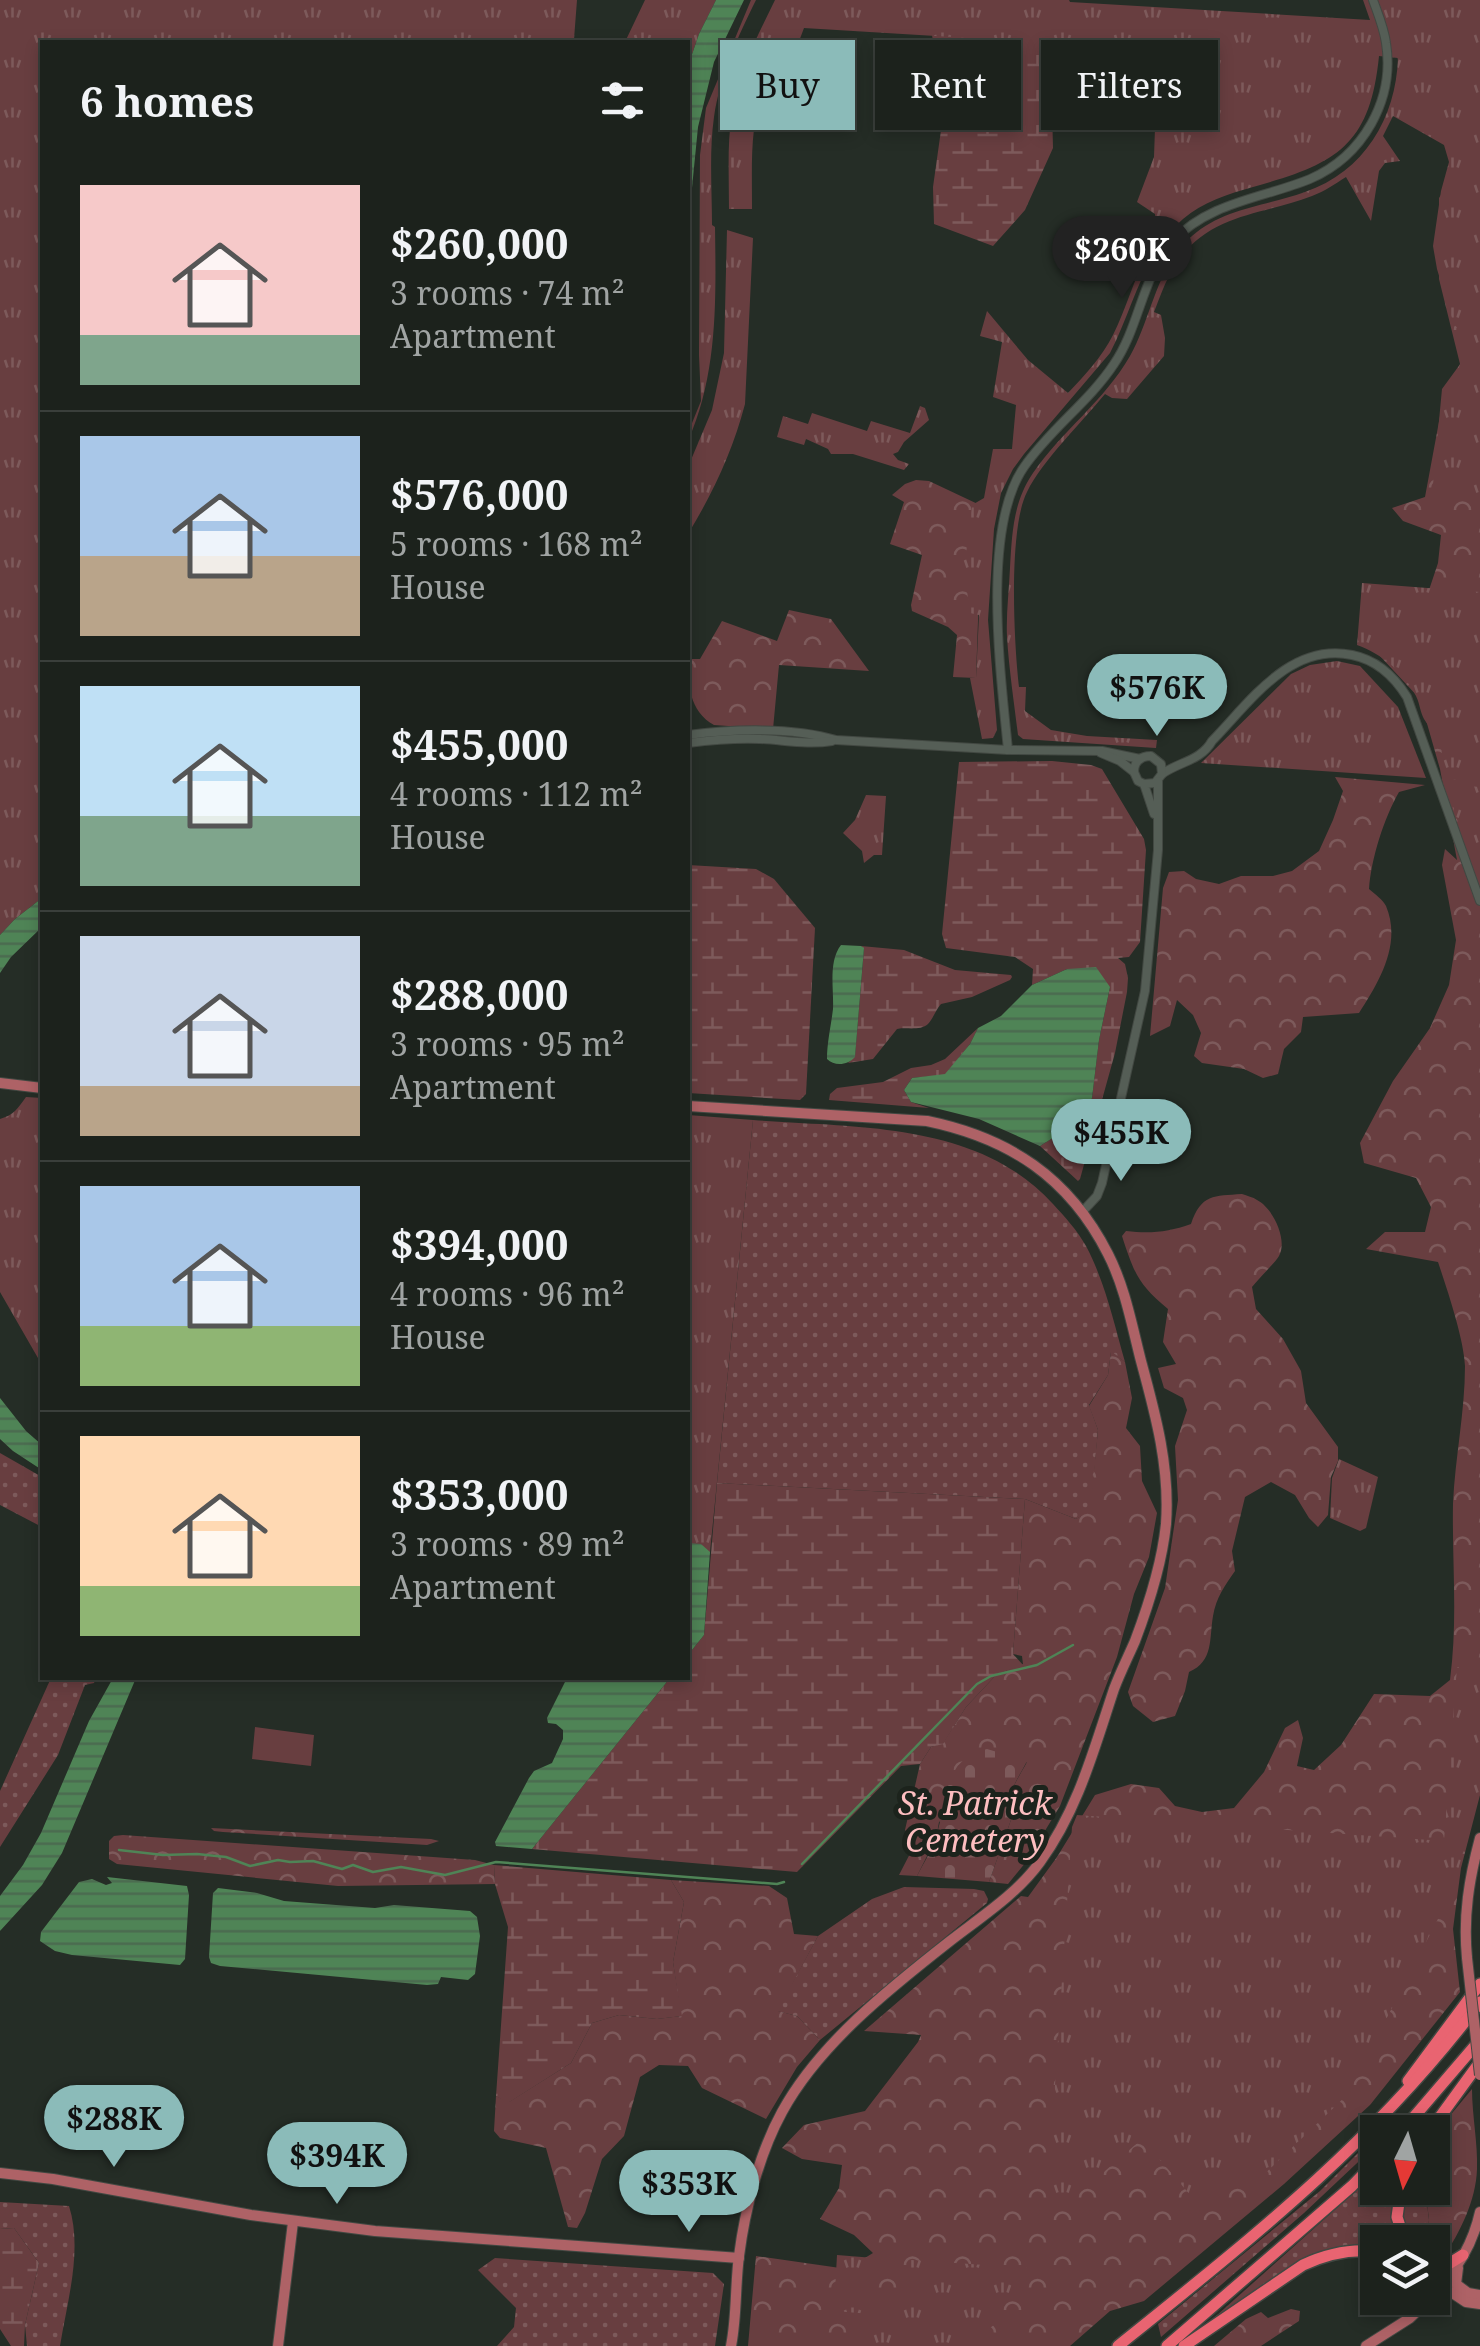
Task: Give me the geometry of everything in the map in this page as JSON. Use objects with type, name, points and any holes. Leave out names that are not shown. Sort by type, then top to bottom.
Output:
[{"type":"highway","points":[[1387,2112],[1480,1984]]},
{"type":"highway","points":[[1118,2346],[1292,2204],[1362,2139],[1435,2060],[1480,2002]]},
{"type":"highway","points":[[1415,2115],[1480,2040]]},
{"type":"highway","points":[[1441,2115],[1480,2062]]},
{"type":"highway","points":[[1167,2346],[1360,2178]]},
{"type":"highway","points":[[1184,2346],[1312,2260],[1340,2252],[1360,2252]]},
{"type":"highway","points":[[1450,2265],[1461,2260]]},
{"type":"main road","points":[[0,1084],[40,1088]]},
{"type":"main road","points":[[690,1106],[927,1121],[984,1136],[1037,1166],[1082,1211],[1109,1255],[1161,1437],[1167,1495],[1157,1573],[1135,1640],[1070,1814],[1044,1858],[1002,1899],[861,2016],[802,2082],[775,2127],[750,2199],[739,2258],[731,2346]]},
{"type":"main road","points":[[1480,1838],[1466,1896],[1465,1930],[1480,2075]]},
{"type":"main road","points":[[0,2174],[53,2178],[293,2222],[739,2258]]},
{"type":"main road","points":[[1450,2272],[1474,2236],[1480,2212]]},
{"type":"main road","points":[[278,2346],[293,2222]]},
{"type":"main road","points":[[1461,2260],[1456,2284],[1468,2293],[1480,2295]]},
{"type":"main road","points":[[1450,2296],[1480,2304]]},
{"type":"main road","points":[[1366,2346],[1412,2315]]},
{"type":"street","points":[[1008,750],[998,602],[1002,526],[1008,496],[1036,451],[1115,363],[1153,272],[1174,240],[1222,208],[1330,169],[1363,137],[1381,104],[1387,69],[1386,41],[1372,0]]},
{"type":"street","points":[[690,734],[818,743],[836,740],[1008,750],[1110,751],[1168,762],[1209,744],[1290,665],[1321,654],[1352,655],[1390,674],[1407,697],[1480,902]]},
{"type":"street","points":[[690,743],[718,736]]},
{"type":"street","points":[[1144,784],[1169,768],[1196,758],[1209,744]]},
{"type":"street","points":[[1092,751],[1120,761],[1134,772]]},
{"type":"street","points":[[1140,758],[1134,772],[1144,784],[1156,820]]},
{"type":"street","points":[[1082,1211],[1100,1189],[1145,991],[1157,858],[1159,761]]},
{"type":"green space","points":[[0,0],[577,0],[575,40],[40,40],[40,900],[0,935]]},
{"type":"green space","points":[[645,0],[716,0],[690,60],[690,40],[626,40]]},
{"type":"green space","points":[[751,0],[756,0],[734,40]]},
{"type":"green space","points":[[775,0],[1069,0],[1370,20],[1363,0],[1480,0],[1480,498],[1432,495],[1442,389],[1468,347],[1466,334],[1454,325],[1433,246],[1449,162],[1444,145],[1393,116],[1383,136],[1400,161],[1385,163],[1379,171],[1371,221],[1346,177],[1312,196],[1235,219],[1201,237],[1173,269],[1154,312],[1161,315],[1164,356],[1127,399],[1105,394],[1052,455],[1027,492],[1017,532],[1014,587],[1017,668],[1019,687],[1026,687],[1025,711],[1051,730],[1157,740],[1156,748],[1023,739],[1018,735],[1007,620],[1013,531],[1026,484],[1120,372],[1138,341],[1170,262],[1192,236],[1232,213],[1326,183],[1360,157],[1383,121],[1396,80],[1398,58],[1379,56],[1367,112],[1343,147],[1306,170],[1207,203],[1169,233],[1148,265],[1110,353],[1013,469],[1001,493],[994,529],[988,620],[997,730],[993,738],[982,739],[970,678],[976,678],[979,615],[970,613],[962,554],[966,554],[972,505],[984,498],[993,449],[1012,449],[1016,405],[993,397],[1002,342],[980,336],[987,311],[1028,360],[1068,393],[1093,366],[1109,343],[1146,257],[1161,233],[1155,214],[1137,202],[1154,157],[1155,130],[1218,130],[1218,40],[1089,38],[1041,42],[804,28],[799,40],[756,40]]},
{"type":"green space","points":[[1384,0],[1480,0],[1480,1795],[1461,1868],[1453,1929],[1460,1992],[1370,2105],[1284,2184],[1144,2301],[1110,2311],[1070,2346],[748,2346],[756,2256],[847,2269],[873,2253],[854,2235],[820,2219],[839,2188],[842,2165],[802,2159],[782,2148],[804,2125],[865,2111],[921,2035],[864,2031],[1021,1896],[1028,1897],[1095,1795],[1131,1784],[1159,1788],[1175,1806],[1202,1812],[1234,1808],[1264,1772],[1285,1728],[1298,1720],[1303,1738],[1297,1766],[1314,1770],[1341,1745],[1374,1694],[1430,1696],[1450,1680],[1453,1504],[1464,1355],[1438,1262],[1366,1249],[1385,1232],[1425,1232],[1431,1207],[1416,1178],[1364,1163],[1360,1143],[1393,1081],[1430,1028],[1449,985],[1456,940],[1442,865],[1445,849],[1457,860],[1440,769],[1420,699],[1366,641],[1429,590],[1438,563],[1441,535],[1403,521],[1392,508],[1425,497],[1443,400],[1460,364],[1439,279],[1439,198],[1452,178],[1449,138],[1398,60]]},
{"type":"green space","points":[[1050,32],[1050,40],[1041,40],[1041,130],[1053,130],[1053,148],[1025,210],[993,246],[934,224],[933,187],[941,130],[1021,130],[1021,40],[933,40],[932,35]]},
{"type":"green space","points":[[720,74],[711,157],[715,227],[713,336],[705,389],[690,436],[701,401],[700,155],[706,108]]},
{"type":"green space","points":[[730,130],[754,130],[752,209],[729,209]]},
{"type":"green space","points":[[727,230],[753,238],[745,404],[721,471],[690,531],[690,462],[712,410],[724,353]]},
{"type":"green space","points":[[920,406],[925,408],[929,420],[893,454],[909,464],[904,470],[853,454],[831,454],[806,439],[804,445],[777,437],[783,416],[808,424],[812,413],[867,431],[871,421],[910,433]]},
{"type":"green space","points":[[916,480],[929,481],[982,506],[976,678],[953,677],[957,635],[912,611],[922,555],[890,544],[904,502],[892,495]]},
{"type":"green space","points":[[1362,583],[1480,592],[1480,782],[1445,779],[1440,743],[1424,719],[1411,687],[1391,665],[1357,645]]},
{"type":"green space","points":[[789,610],[831,619],[869,671],[779,665],[773,729],[714,725],[699,712],[692,696],[690,659],[700,659],[722,621],[777,641]]},
{"type":"green space","points":[[1337,661],[1360,666],[1398,707],[1426,778],[1201,763],[1291,674],[1310,665]]},
{"type":"green space","points":[[1052,761],[1102,769],[1144,839],[1146,850],[1140,942],[1129,957],[1118,958],[1125,964],[1127,992],[1115,1053],[1078,1181],[1040,1146],[1081,1126],[1092,1098],[1110,987],[1067,969],[1032,985],[1033,969],[1015,957],[946,948],[942,934],[959,762]]},
{"type":"green space","points":[[1335,777],[1425,785],[1399,792],[1379,839],[1369,889],[1386,906],[1390,948],[1381,976],[1359,1013],[1303,1017],[1301,1032],[1284,1049],[1278,1074],[1263,1078],[1244,1069],[1202,1063],[1194,1056],[1201,1033],[1193,1015],[1177,1000],[1170,1026],[1150,1036],[1163,888],[1169,872],[1184,871],[1196,879],[1219,884],[1241,876],[1273,876],[1292,871],[1319,851],[1343,791]]},
{"type":"green space","points":[[1444,784],[1480,787],[1480,882]]},
{"type":"green space","points":[[866,795],[886,796],[882,855],[874,855],[864,863],[862,851],[843,833],[855,820]]},
{"type":"green space","points":[[690,865],[756,869],[774,879],[815,928],[806,1094],[800,1100],[690,1093]]},
{"type":"green space","points":[[861,946],[904,950],[955,970],[1012,977],[972,997],[941,1004],[925,1026],[897,1029],[873,1059],[848,1063],[855,1056],[864,949]]},
{"type":"green space","points":[[978,1028],[945,1075],[912,1078],[904,1090],[911,1102],[929,1108],[829,1100],[837,1088],[883,1082],[911,1068],[945,1059]]},
{"type":"green space","points":[[26,1097],[40,1098],[40,1362],[0,1292],[0,1119],[18,1108]]},
{"type":"green space","points":[[690,1115],[753,1120],[710,1552],[690,1551]]},
{"type":"green space","points":[[753,1120],[873,1128],[952,1143],[989,1157],[1023,1177],[1066,1219],[1086,1246],[1099,1274],[1125,1362],[1111,1352],[1108,1375],[1089,1405],[1098,1430],[1091,1511],[1076,1519],[1025,1499],[717,1483]]},
{"type":"green space","points":[[1242,1194],[1268,1210],[1282,1242],[1279,1256],[1252,1287],[1256,1309],[1283,1339],[1301,1371],[1306,1403],[1338,1447],[1338,1461],[1331,1477],[1328,1515],[1318,1527],[1295,1495],[1271,1482],[1245,1497],[1232,1551],[1235,1571],[1216,1603],[1207,1656],[1189,1672],[1175,1716],[1153,1722],[1133,1706],[1128,1692],[1165,1588],[1178,1500],[1175,1446],[1187,1410],[1183,1398],[1164,1388],[1158,1368],[1176,1364],[1163,1342],[1168,1309],[1138,1277],[1122,1236],[1126,1231],[1159,1232],[1191,1224],[1199,1207],[1210,1198]]},
{"type":"green space","points":[[1111,1351],[1125,1362],[1132,1398],[1126,1428],[1140,1446],[1142,1481],[1157,1513],[1149,1557],[1134,1594],[1117,1657],[1060,1806],[1008,1884],[989,1882],[1012,1817],[1010,1796],[1027,1762],[939,1822],[936,1838],[917,1876],[899,1875],[915,1844],[905,1830],[920,1764],[931,1747],[943,1743],[966,1707],[997,1674],[1023,1664],[1022,1656],[1013,1654],[1025,1499],[1076,1519],[1090,1510],[1098,1430],[1089,1406],[1108,1375]]},
{"type":"green space","points":[[0,1453],[40,1476],[40,1526],[0,1505]]},
{"type":"green space","points":[[1339,1459],[1378,1477],[1366,1528],[1360,1531],[1330,1518],[1332,1478]]},
{"type":"green space","points":[[717,1483],[1025,1499],[1013,1654],[1023,1665],[997,1674],[966,1707],[943,1744],[931,1747],[920,1764],[901,1766],[797,1872],[532,1849],[668,1680],[690,1680],[690,1652],[704,1635]]},
{"type":"green space","points":[[1457,1667],[1480,1669],[1480,1793],[1458,1870],[1440,1915],[1347,2095],[1253,2185],[1238,2169],[1198,2204],[1142,2139],[1046,2222],[1072,1827],[1077,1815],[1444,1841]]},
{"type":"green space","points":[[50,1680],[95,1680],[85,1685],[58,1755],[0,1847],[0,1791]]},
{"type":"green space","points":[[255,1727],[314,1735],[311,1766],[252,1759]]},
{"type":"green space","name":"St. Patrick Cemetery","points":[[987,1749],[1027,1761],[1010,1796],[1012,1817],[989,1882],[917,1876],[935,1840],[954,1772],[972,1754]]},
{"type":"green space","points":[[211,1828],[439,1841],[427,1845],[223,1832]]},
{"type":"green space","points":[[123,1835],[475,1860],[494,1865],[495,1884],[338,1886],[117,1864],[109,1859],[109,1841]]},
{"type":"green space","points":[[494,1865],[671,1880],[684,1902],[673,1962],[682,2016],[657,2019],[619,2015],[592,2023],[571,2063],[508,2103],[496,2096],[508,1927],[495,1884]]},
{"type":"green space","points":[[671,1880],[769,1886],[787,1898],[794,1934],[818,1936],[778,2011],[797,2016],[820,2040],[797,2067],[766,2119],[702,2088],[688,2066],[659,2065],[640,2077],[624,2136],[602,2159],[577,2228],[568,2227],[546,2148],[500,2138],[494,2131],[496,2096],[509,2102],[571,2063],[592,2023],[619,2015],[657,2019],[681,2016],[673,1962],[684,1902]]},
{"type":"green space","points":[[904,1887],[974,1889],[984,1891],[988,1899],[820,2040],[797,2016],[777,2011],[818,1936],[872,1899]]},
{"type":"green space","points":[[1472,2089],[1476,2181],[1466,2216],[1450,2246],[1450,2225],[1428,2225],[1427,2205],[1450,2205],[1450,2116]]},
{"type":"green space","points":[[1360,2151],[1360,2160],[1304,2213],[1161,2337],[1158,2324],[1320,2191]]},
{"type":"green space","points":[[1360,2187],[1360,2205],[1393,2205],[1393,2225],[1360,2225],[1360,2245],[1312,2254],[1206,2325]]},
{"type":"green space","points":[[0,2202],[69,2206],[74,2258],[60,2346],[27,2346],[25,2325],[39,2263],[14,2228],[0,2229]]},
{"type":"green space","points":[[1405,2205],[1427,2205],[1428,2225],[1405,2225]]},
{"type":"green space","points":[[14,2228],[39,2263],[24,2346],[11,2346],[0,2329],[0,2229]]},
{"type":"green space","points":[[837,2255],[874,2258],[872,2295],[908,2297],[911,2260],[1043,2269],[990,2315],[996,2323],[969,2346],[869,2346],[871,2314],[834,2311]]},
{"type":"green space","points":[[495,2258],[713,2273],[724,2284],[715,2346],[497,2346],[514,2327],[516,2308],[478,2270]]},
{"type":"green space","points":[[1291,2309],[1300,2311],[1299,2321],[1261,2346],[1214,2346],[1246,2319],[1261,2312],[1268,2318]]},
{"type":"shaded area","points":[[716,0],[744,0],[725,40],[720,40],[698,127],[691,198],[690,388],[690,60]]},
{"type":"shaded area","points":[[40,900],[40,929],[0,973],[0,935]]},
{"type":"shaded area","points":[[841,945],[864,948],[855,1057],[838,1064],[827,1059],[827,1053],[833,967]]},
{"type":"shaded area","points":[[1096,967],[1110,987],[1092,1098],[1081,1126],[1040,1146],[979,1119],[911,1102],[904,1090],[912,1078],[945,1074],[978,1028],[1001,1016],[1032,985],[1067,969]]},
{"type":"shaded area","points":[[0,1398],[40,1443],[40,1469],[13,1451],[0,1439]]},
{"type":"shaded area","points":[[690,1543],[701,1544],[710,1552],[704,1635],[690,1652]]},
{"type":"shaded area","points":[[112,1680],[135,1680],[62,1853],[42,1885],[0,1931],[0,1896],[41,1833],[89,1721]]},
{"type":"shaded area","points":[[566,1680],[668,1680],[532,1849],[496,1846],[529,1778],[534,1771],[552,1763],[563,1739],[563,1730],[548,1723]]},
{"type":"shaded area","points":[[107,1877],[187,1886],[185,1959],[180,1965],[72,1955],[55,1951],[40,1941],[41,1932],[79,1882],[92,1879],[106,1885],[112,1883]]},
{"type":"shaded area","points":[[218,1888],[284,1901],[470,1911],[477,1917],[480,1936],[475,1974],[468,1980],[441,1977],[438,1984],[427,1985],[211,1963],[213,1893]]},
{"type":"waterway","points":[[802,1864],[977,1684],[991,1676],[1037,1665],[1073,1645]]},
{"type":"waterway","points":[[119,1850],[226,1857],[250,1866],[278,1860],[313,1861],[342,1869],[353,1865],[373,1872],[401,1867],[445,1875],[496,1862],[784,1882]]}]
